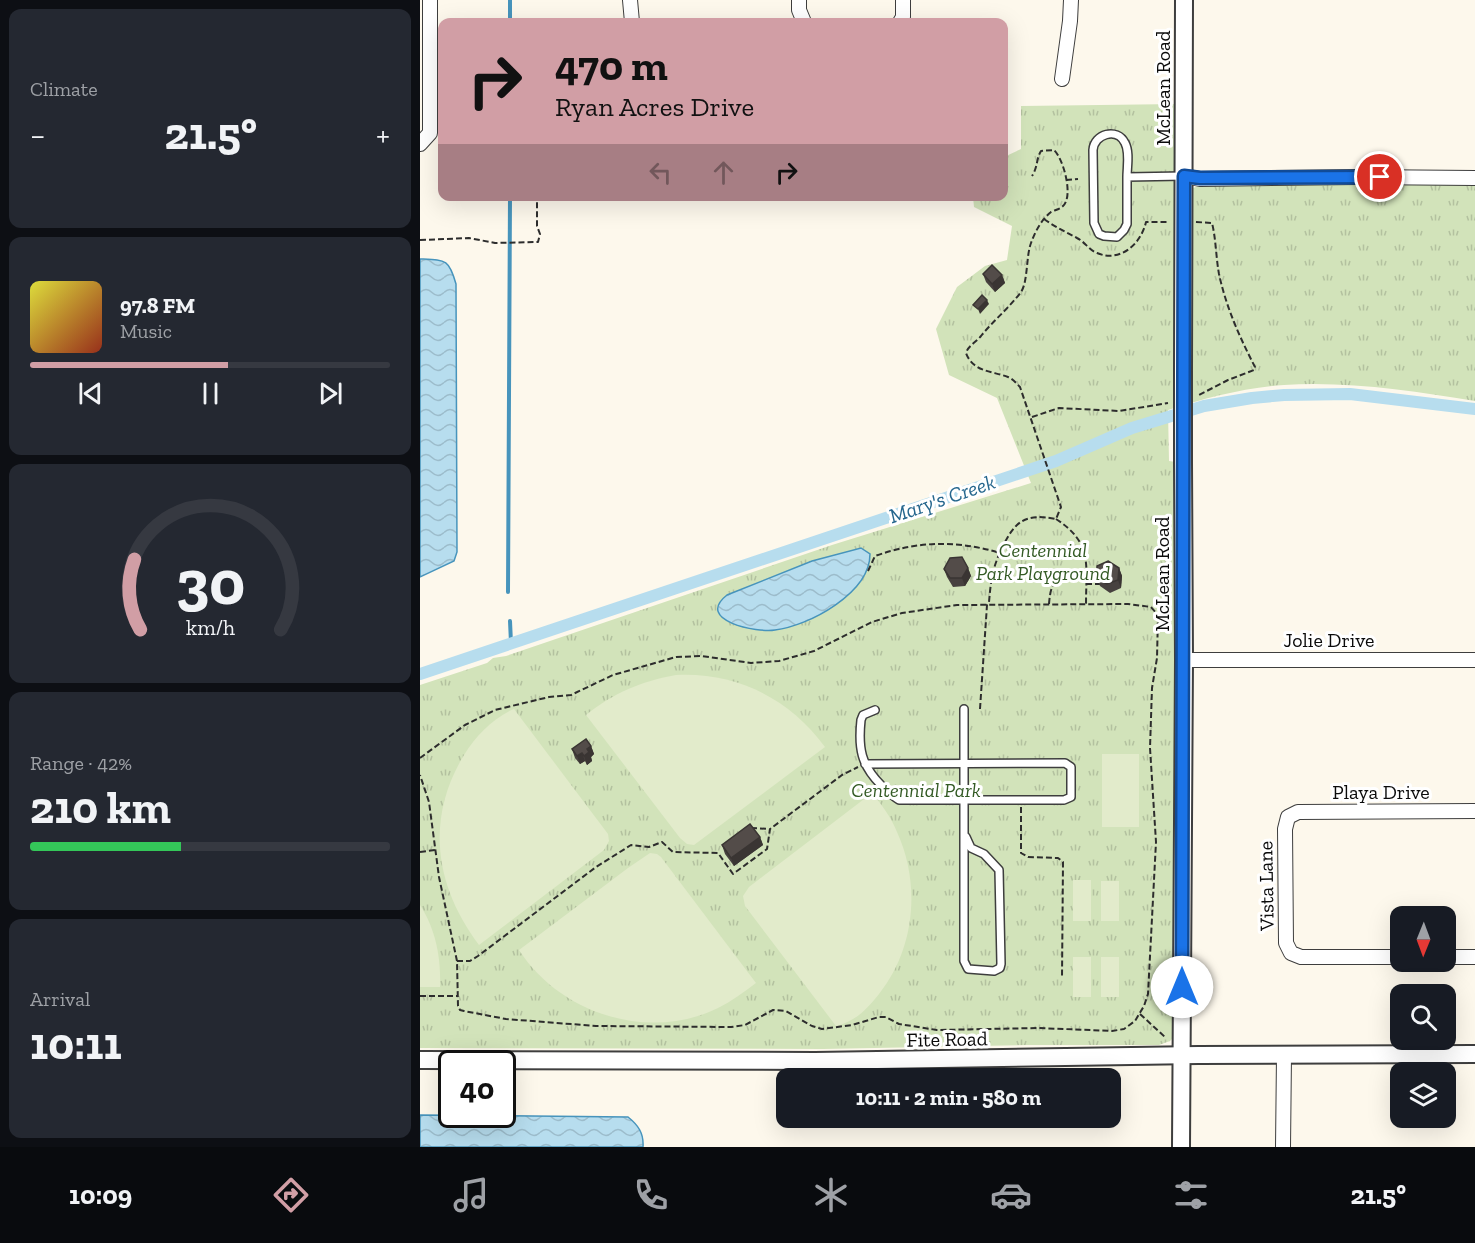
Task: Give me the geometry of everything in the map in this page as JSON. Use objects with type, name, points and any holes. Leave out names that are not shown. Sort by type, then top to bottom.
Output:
[{"type":"street","points":[[421,144],[430,133],[425,23],[430,0]]},
{"type":"street","points":[[630,0],[632,18]]},
{"type":"street","points":[[799,0],[799,10],[802,18]]},
{"type":"street","points":[[902,18],[903,0]]},
{"type":"street","points":[[1062,78],[1071,0]]},
{"type":"street","name":"McLean Road","points":[[1181,1147],[1184,0]]},
{"type":"street","points":[[1184,176],[1200,178],[1475,178]]},
{"type":"street","name":"Jolie Drive","points":[[1184,660],[1475,660]]},
{"type":"street","name":"Playa Drive","points":[[1288,817],[1298,812],[1475,811]]},
{"type":"street","name":"Vista Lane","points":[[1288,817],[1285,829],[1286,943],[1291,953],[1301,957],[1390,957]]},
{"type":"street","points":[[1456,957],[1475,957]]},
{"type":"street","name":"Fite Road","points":[[420,1060],[815,1061],[1475,1054]]},
{"type":"street","points":[[1283,1147],[1284,1055]]},
{"type":"lane","points":[[1106,134],[1116,134],[1122,139],[1127,150],[1127,177],[1127,224],[1117,237],[1099,234],[1094,223],[1094,144],[1099,138],[1106,134]]},
{"type":"lane","points":[[1127,177],[1184,176]]},
{"type":"lane","points":[[964,709],[966,837],[963,859],[964,961],[968,969],[994,971],[998,970],[1001,964],[999,870],[984,854],[971,848],[966,837]]},
{"type":"lane","points":[[865,764],[1065,763],[1071,767],[1071,797],[1068,800],[899,800],[873,777],[865,764],[860,752],[861,720],[863,716],[875,710]]},
{"type":"path","points":[[1032,176],[1038,167],[1038,156],[1041,151],[1049,149],[1058,153],[1066,180],[1065,203],[1049,214],[1033,237],[1026,260],[1023,288],[966,353],[970,361],[981,369],[1010,378],[1020,387],[1059,498],[1061,507],[1056,519]]},
{"type":"path","points":[[1066,180],[1078,179]]},
{"type":"path","points":[[420,240],[469,238],[495,243],[537,242],[539,240],[537,201]]},
{"type":"path","points":[[980,709],[987,605],[992,570],[1011,531],[1023,520],[1043,516],[1056,519],[1074,532],[1083,544],[1087,562],[1086,604]]},
{"type":"path","points":[[868,571],[875,556],[918,544],[964,544],[1000,553]]},
{"type":"path","points":[[1049,604],[1051,588],[1057,579],[1064,574],[1087,574]]},
{"type":"path","points":[[1086,584],[1100,584]]},
{"type":"path","points":[[420,758],[465,725],[487,713],[549,697],[571,695],[613,675],[685,655],[751,663],[779,661],[803,655],[862,625],[882,618],[957,605],[1140,604],[1151,607],[1158,615],[1150,748],[1156,842],[1148,994],[1140,1014],[1130,1026],[1112,1031],[1039,1028],[937,1030],[899,1024],[886,1017],[852,1026],[822,1029],[781,1010],[773,1010],[741,1026],[615,1026],[506,1019],[464,1011],[458,1006],[457,961],[435,850],[429,802],[420,775]]},
{"type":"path","points":[[744,833],[753,827],[770,829],[842,776],[865,764]]},
{"type":"path","points":[[1022,800],[1021,853],[1028,857],[1058,858],[1063,862],[1062,978]]},
{"type":"path","points":[[457,961],[470,961],[478,956],[596,867],[631,845],[649,847],[662,842],[674,852],[718,853],[733,874],[767,849],[770,829]]},
{"type":"path","points":[[420,852],[435,850]]},
{"type":"path","points":[[420,996],[458,996]]},
{"type":"path","points":[[1140,1014],[1166,1038]]},
{"type":"green space","name":"Centennial Park","points":[[1178,104],[1190,193],[1193,188],[1204,184],[1475,184],[1475,401],[1380,388],[1308,384],[1269,386],[1240,391],[1168,410],[1169,461],[1176,462],[1178,604],[1174,1037],[1159,1045],[823,1049],[420,1048],[420,685],[487,663],[493,658],[506,656],[832,545],[1031,483],[997,398],[949,375],[936,329],[957,287],[985,266],[1007,260],[1012,226],[974,207],[973,201],[1008,201],[1008,155],[1021,149],[1021,106]]},
{"type":"green space","points":[[676,675],[720,678],[760,692],[795,715],[825,747],[694,845],[687,844],[680,838],[586,715],[628,689]]},
{"type":"green space","points":[[514,709],[608,834],[609,841],[604,850],[479,945],[464,923],[445,876],[440,852],[440,828],[444,804],[452,779],[464,755],[486,728],[499,717]]},
{"type":"green space","points":[[1102,754],[1139,754],[1139,827],[1102,827]]},
{"type":"green space","points":[[872,793],[892,821],[905,852],[911,894],[907,937],[891,976],[879,994],[855,1018],[836,1026],[745,906],[743,896],[749,887]]},
{"type":"green space","points":[[650,853],[661,857],[756,983],[718,1008],[691,1018],[664,1022],[636,1021],[608,1016],[558,991],[536,972],[519,950]]},
{"type":"green space","points":[[1073,880],[1091,880],[1091,921],[1073,921]]},
{"type":"green space","points":[[1101,881],[1119,881],[1119,921],[1101,921]]},
{"type":"green space","points":[[420,905],[430,924],[436,945],[440,965],[440,987],[420,987]]},
{"type":"green space","points":[[1073,957],[1091,957],[1091,997],[1073,997]]},
{"type":"green space","points":[[1101,957],[1119,957],[1119,997],[1101,997]]},
{"type":"water","points":[[420,259],[445,262],[456,284],[457,552],[454,561],[420,577]]},
{"type":"water","points":[[861,548],[870,554],[867,568],[860,582],[835,605],[804,622],[775,630],[756,629],[732,623],[718,612],[719,604],[727,595],[812,561]]},
{"type":"water","points":[[420,1115],[438,1115],[438,1128],[516,1128],[516,1116],[628,1117],[640,1130],[643,1147],[420,1147]]},
{"type":"building","points":[[992,265],[1002,275],[992,284],[983,274]]},
{"type":"building","points":[[982,295],[987,300],[978,309],[973,305]]},
{"type":"building","points":[[962,557],[968,568],[962,578],[950,578],[944,569],[950,558]]},
{"type":"building","points":[[1108,561],[1119,568],[1118,580],[1107,584],[1097,578],[1097,566]]},
{"type":"building","points":[[586,739],[591,746],[587,749],[589,752],[584,756],[582,753],[577,756],[572,749]]},
{"type":"building","points":[[750,824],[760,837],[731,858],[722,845]]},
{"type":"waterway","points":[[510,0],[510,18]]},
{"type":"waterway","points":[[508,592],[510,201]]},
{"type":"waterway","name":"Mary's Creek","points":[[420,674],[1056,461],[1132,428],[1204,406],[1284,395],[1350,394],[1475,409]]},
{"type":"waterway","points":[[510,621],[511,643]]},
{"type":"route","points":[[1182,987],[1184,176],[1200,178],[1380,177]]},
{"type":"park label","name":"Centennial Park Playground","points":[[1043,562]]}]
